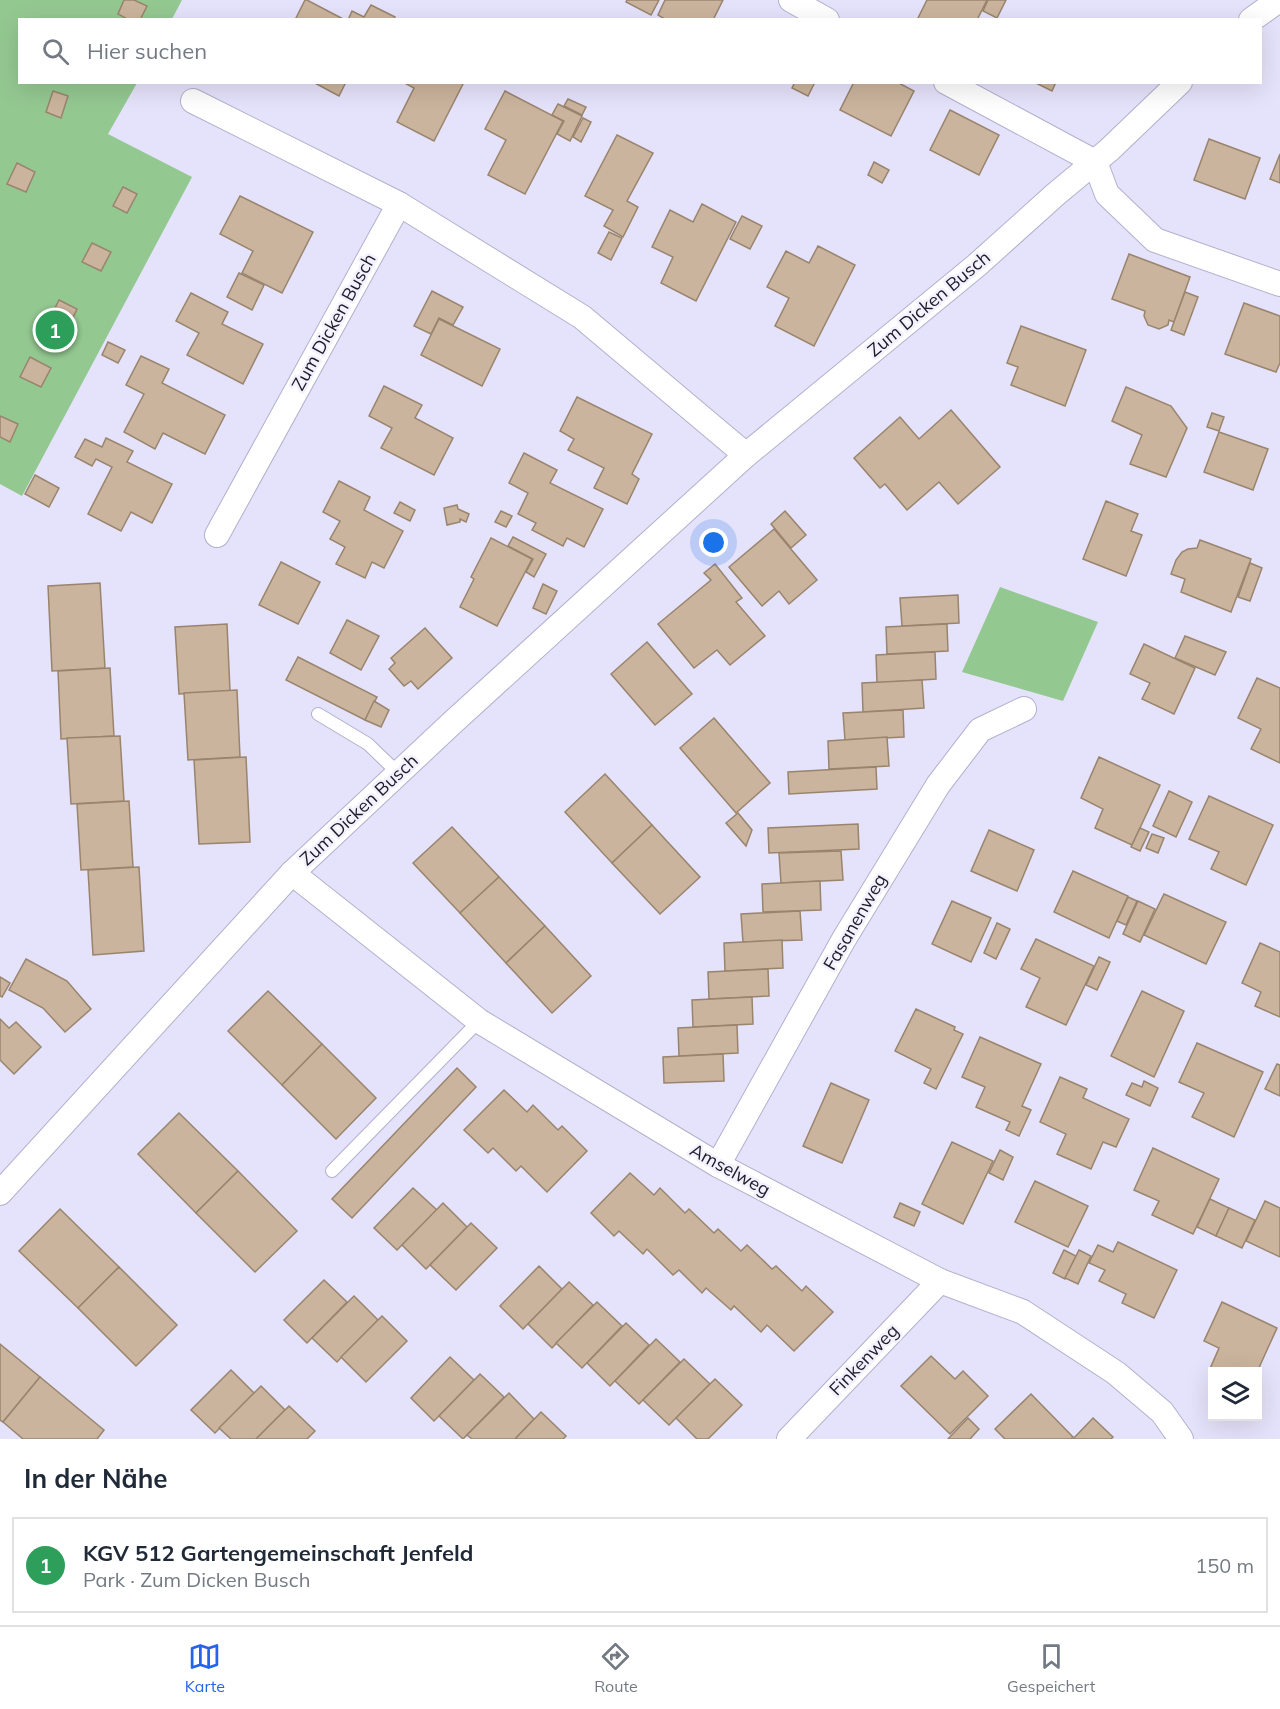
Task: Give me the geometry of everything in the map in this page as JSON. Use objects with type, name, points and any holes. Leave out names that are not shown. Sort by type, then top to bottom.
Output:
[{"type":"street","points":[[791,0],[823,18]]},
{"type":"street","points":[[1254,18],[1279,0]]},
{"type":"street","points":[[950,84],[1102,156],[1107,194],[1155,240],[1280,284]]},
{"type":"street","name":"Zum Dicken Busch","points":[[0,1193],[292,873],[398,773],[746,455],[977,265],[1102,156],[1178,84]]},
{"type":"street","points":[[193,101],[399,204],[582,317],[746,455]]},
{"type":"street","name":"Zum Dicken Busch","points":[[217,535],[399,204]]},
{"type":"street","name":"Fasanenweg","points":[[718,1165],[840,945],[938,785],[980,730],[1024,709]]},
{"type":"street","name":"Amselweg","points":[[292,873],[479,1021],[718,1165],[940,1281],[1023,1312],[1116,1373],[1162,1412],[1181,1439]]},
{"type":"street","name":"Finkenweg","points":[[789,1439],[940,1281]]},
{"type":"lane","points":[[318,714],[368,744],[398,773]]},
{"type":"lane","points":[[332,1171],[479,1021]]},
{"type":"green space","points":[[0,0],[182,0],[173,18],[18,18],[18,84],[136,84],[108,134],[192,177],[22,496],[0,484]]},
{"type":"green space","points":[[1000,587],[1098,622],[1063,701],[962,672]]},
{"type":"building","points":[[124,0],[134,0],[147,6],[141,18],[125,18],[118,14]]},
{"type":"building","points":[[307,0],[341,18],[296,18]]},
{"type":"building","points":[[627,0],[659,0],[651,15],[626,2]]},
{"type":"building","points":[[665,0],[723,0],[714,18],[663,18],[658,15]]},
{"type":"building","points":[[927,0],[987,0],[978,18],[918,18]]},
{"type":"building","points":[[988,0],[1006,0],[997,18],[983,11]]},
{"type":"building","points":[[371,5],[395,17],[349,18],[352,11],[364,17]]},
{"type":"building","points":[[317,84],[345,84],[339,96]]},
{"type":"building","points":[[407,84],[463,84],[434,141],[397,122],[414,88]]},
{"type":"building","points":[[794,84],[814,84],[808,96],[792,88]]},
{"type":"building","points":[[853,84],[901,84],[914,91],[891,136],[840,110]]},
{"type":"building","points":[[1038,84],[1055,84],[1052,91]]},
{"type":"building","points":[[53,91],[68,96],[61,118],[46,112]]},
{"type":"building","points":[[505,91],[563,121],[525,194],[488,175],[506,140],[485,129]]},
{"type":"building","points":[[568,99],[586,107],[582,115],[564,106]]},
{"type":"building","points":[[558,104],[582,116],[570,141],[557,134],[564,121],[552,115]]},
{"type":"building","points":[[950,110],[999,135],[979,175],[930,150]]},
{"type":"building","points":[[583,118],[591,122],[581,142],[573,137]]},
{"type":"building","points":[[617,135],[653,153],[627,201],[638,207],[623,237],[604,226],[613,210],[585,196]]},
{"type":"building","points":[[1209,139],[1260,158],[1245,199],[1194,180]]},
{"type":"building","points":[[1280,154],[1280,183],[1270,179]]},
{"type":"building","points":[[874,162],[889,170],[882,183],[868,175]]},
{"type":"building","points":[[17,163],[35,172],[26,192],[7,184]]},
{"type":"building","points":[[123,187],[137,194],[127,213],[113,206]]},
{"type":"building","points":[[240,196],[313,232],[282,293],[242,273],[253,251],[220,234]]},
{"type":"building","points":[[702,204],[736,222],[696,301],[661,283],[673,257],[652,247],[670,210],[693,222]]},
{"type":"building","points":[[742,216],[762,226],[750,249],[730,239]]},
{"type":"building","points":[[609,232],[622,238],[611,260],[598,253]]},
{"type":"building","points":[[92,243],[111,252],[101,271],[82,262]]},
{"type":"building","points":[[818,246],[855,265],[814,346],[775,326],[789,298],[767,287],[786,251],[809,263]]},
{"type":"building","points":[[1129,254],[1190,277],[1174,322],[1169,320],[1168,325],[1159,329],[1148,325],[1144,316],[1145,311],[1112,299]]},
{"type":"building","points":[[239,273],[264,285],[252,310],[227,297]]},
{"type":"building","points":[[432,291],[463,307],[453,325],[439,318],[431,334],[414,326]]},
{"type":"building","points":[[1185,292],[1198,297],[1184,335],[1171,330]]},
{"type":"building","points":[[191,293],[228,312],[222,324],[263,344],[243,384],[187,355],[199,333],[176,321]]},
{"type":"building","points":[[59,300],[77,309],[68,328],[50,318]]},
{"type":"building","points":[[1244,303],[1280,316],[1280,363],[1276,372],[1225,354]]},
{"type":"building","points":[[439,319],[500,349],[482,386],[421,355]]},
{"type":"building","points":[[1021,326],[1086,350],[1065,406],[1011,385],[1018,367],[1007,363]]},
{"type":"building","points":[[108,342],[125,350],[118,363],[102,355]]},
{"type":"building","points":[[141,356],[169,369],[162,383],[225,415],[205,454],[163,433],[155,449],[124,432],[144,394],[126,385]]},
{"type":"building","points":[[30,357],[51,368],[41,387],[20,377]]},
{"type":"building","points":[[384,386],[422,405],[415,418],[453,438],[434,475],[381,448],[392,428],[369,416]]},
{"type":"building","points":[[1126,387],[1171,406],[1187,428],[1166,477],[1130,464],[1142,435],[1112,421]]},
{"type":"building","points":[[577,397],[652,434],[632,474],[639,479],[627,504],[594,488],[604,468],[568,450],[574,439],[560,431]]},
{"type":"building","points":[[951,410],[1000,467],[958,504],[939,482],[907,510],[885,484],[880,488],[854,458],[900,417],[919,439]]},
{"type":"building","points":[[1212,413],[1224,417],[1219,431],[1207,427]]},
{"type":"building","points":[[0,416],[18,424],[10,442],[0,437]]},
{"type":"building","points":[[1219,432],[1268,449],[1253,490],[1204,472]]},
{"type":"building","points":[[106,438],[133,451],[127,462],[172,484],[152,523],[131,512],[121,531],[88,514],[112,467],[96,459],[92,466],[75,457],[85,439],[102,447]]},
{"type":"building","points":[[524,453],[557,470],[550,483],[603,509],[584,547],[567,538],[563,546],[532,530],[536,523],[518,514],[528,493],[509,483]]},
{"type":"building","points":[[35,475],[59,488],[49,507],[25,494]]},
{"type":"building","points":[[339,481],[370,497],[364,510],[403,531],[384,568],[372,562],[365,578],[336,564],[345,547],[330,539],[340,521],[323,512]]},
{"type":"building","points":[[1106,501],[1138,514],[1131,531],[1142,535],[1126,576],[1083,559]]},
{"type":"building","points":[[400,502],[415,510],[410,521],[394,513]]},
{"type":"building","points":[[457,505],[458,509],[469,514],[466,522],[460,519],[460,522],[447,525],[444,508]]},
{"type":"building","points":[[501,511],[512,516],[506,527],[495,522]]},
{"type":"building","points":[[785,511],[806,535],[791,548],[771,524]]},
{"type":"building","points":[[774,529],[817,580],[789,604],[779,591],[762,606],[729,567]]},
{"type":"building","points":[[513,537],[546,554],[534,577],[526,572],[533,559],[508,546]]},
{"type":"building","points":[[491,538],[532,559],[497,626],[460,607],[474,579],[471,577]]},
{"type":"building","points":[[1200,540],[1251,559],[1231,612],[1181,592],[1185,579],[1171,574],[1182,552],[1197,548]]},
{"type":"building","points":[[281,562],[320,582],[298,624],[259,605]]},
{"type":"building","points":[[1250,563],[1262,568],[1250,601],[1238,597]]},
{"type":"building","points":[[715,564],[742,598],[736,602],[765,636],[730,665],[717,650],[694,668],[658,624],[711,580],[704,573]]},
{"type":"building","points":[[100,583],[105,668],[52,671],[48,586]]},
{"type":"building","points":[[543,584],[557,591],[546,614],[533,608]]},
{"type":"building","points":[[958,595],[959,623],[902,626],[900,598]]},
{"type":"building","points":[[347,620],[379,636],[361,670],[330,653]]},
{"type":"building","points":[[227,624],[230,691],[179,694],[175,627]]},
{"type":"building","points":[[947,624],[948,651],[887,654],[886,627]]},
{"type":"building","points":[[425,628],[452,658],[418,689],[411,681],[404,686],[389,669],[395,663],[391,658]]},
{"type":"building","points":[[1185,636],[1226,652],[1215,675],[1175,658]]},
{"type":"building","points":[[647,642],[692,694],[655,725],[611,674]]},
{"type":"building","points":[[1144,644],[1195,668],[1174,714],[1142,699],[1150,683],[1130,674]]},
{"type":"building","points":[[935,652],[936,679],[877,683],[876,655]]},
{"type":"building","points":[[298,657],[377,697],[365,720],[286,680]]},
{"type":"building","points":[[110,668],[114,736],[61,739],[58,671]]},
{"type":"building","points":[[1257,678],[1280,688],[1280,763],[1251,749],[1261,729],[1238,718]]},
{"type":"building","points":[[922,680],[924,708],[863,712],[862,683]]},
{"type":"building","points":[[237,690],[240,757],[188,760],[184,693]]},
{"type":"building","points":[[374,701],[389,710],[381,727],[365,720]]},
{"type":"building","points":[[903,710],[904,737],[845,740],[843,713]]},
{"type":"building","points":[[714,718],[770,783],[736,813],[680,748]]},
{"type":"building","points":[[120,736],[124,801],[71,804],[67,738]]},
{"type":"building","points":[[887,737],[889,766],[829,769],[828,741]]},
{"type":"building","points":[[246,757],[250,842],[199,844],[194,760]]},
{"type":"building","points":[[1099,757],[1160,785],[1132,845],[1095,828],[1103,809],[1081,798]]},
{"type":"building","points":[[876,767],[877,789],[789,794],[788,772]]},
{"type":"building","points":[[605,774],[652,825],[612,863],[565,812]]},
{"type":"building","points":[[1169,791],[1192,802],[1176,837],[1153,826]]},
{"type":"building","points":[[1209,796],[1273,825],[1246,885],[1211,869],[1219,852],[1189,839]]},
{"type":"building","points":[[129,801],[133,867],[81,870],[77,804]]},
{"type":"building","points":[[738,813],[752,830],[746,846],[726,823]]},
{"type":"building","points":[[858,824],[859,849],[769,853],[768,828]]},
{"type":"building","points":[[652,825],[700,877],[660,914],[612,863]]},
{"type":"building","points":[[452,827],[499,877],[460,913],[413,863]]},
{"type":"building","points":[[1140,828],[1149,832],[1140,851],[1131,847]]},
{"type":"building","points":[[989,830],[1034,850],[1017,891],[971,871]]},
{"type":"building","points":[[1152,834],[1164,838],[1158,853],[1146,848]]},
{"type":"building","points":[[841,851],[843,880],[781,883],[779,853]]},
{"type":"building","points":[[139,867],[144,951],[93,955],[88,870]]},
{"type":"building","points":[[1073,871],[1128,896],[1109,938],[1054,912]]},
{"type":"building","points":[[499,877],[545,926],[506,963],[460,913]]},
{"type":"building","points":[[820,881],[821,910],[763,912],[762,884]]},
{"type":"building","points":[[1164,894],[1226,922],[1206,964],[1144,935]]},
{"type":"building","points":[[1128,897],[1137,901],[1126,925],[1117,921]]},
{"type":"building","points":[[952,901],[991,918],[971,962],[932,944]]},
{"type":"building","points":[[1138,901],[1155,909],[1140,942],[1123,934]]},
{"type":"building","points":[[800,911],[802,940],[743,942],[741,914]]},
{"type":"building","points":[[997,923],[1010,929],[996,959],[984,953]]},
{"type":"building","points":[[545,926],[591,976],[552,1013],[506,963]]},
{"type":"building","points":[[1036,939],[1094,966],[1066,1025],[1026,1007],[1040,978],[1021,969]]},
{"type":"building","points":[[782,940],[783,968],[725,971],[724,943]]},
{"type":"building","points":[[1260,943],[1280,952],[1280,1017],[1255,1006],[1261,992],[1242,983]]},
{"type":"building","points":[[1099,957],[1110,962],[1097,990],[1086,985]]},
{"type":"building","points":[[26,959],[67,981],[91,1009],[65,1032],[43,1008],[9,990]]},
{"type":"building","points":[[768,969],[769,996],[709,999],[708,972]]},
{"type":"building","points":[[0,977],[10,983],[2,997],[0,996]]},
{"type":"building","points":[[268,991],[322,1044],[282,1085],[228,1031]]},
{"type":"building","points":[[1142,991],[1184,1011],[1154,1077],[1111,1056]]},
{"type":"building","points":[[752,997],[753,1024],[693,1027],[692,1000]]},
{"type":"building","points":[[916,1009],[955,1027],[954,1030],[963,1034],[936,1089],[924,1083],[931,1069],[895,1051]]},
{"type":"building","points":[[0,1019],[9,1028],[16,1022],[41,1047],[14,1074],[0,1060]]},
{"type":"building","points":[[737,1025],[738,1053],[679,1056],[678,1028]]},
{"type":"building","points":[[980,1037],[1041,1064],[1022,1106],[1031,1110],[1019,1136],[1006,1130],[1010,1122],[976,1107],[985,1087],[962,1077]]},
{"type":"building","points":[[1197,1043],[1263,1072],[1234,1137],[1192,1117],[1204,1093],[1179,1082]]},
{"type":"building","points":[[322,1044],[376,1098],[336,1139],[282,1085]]},
{"type":"building","points":[[723,1054],[724,1081],[664,1083],[663,1057]]},
{"type":"building","points":[[1277,1064],[1280,1065],[1280,1096],[1265,1089]]},
{"type":"building","points":[[457,1068],[476,1087],[352,1218],[332,1199]]},
{"type":"building","points":[[1060,1077],[1087,1089],[1083,1098],[1129,1119],[1116,1147],[1103,1142],[1091,1169],[1057,1154],[1066,1134],[1040,1122]]},
{"type":"building","points":[[1144,1081],[1158,1088],[1150,1106],[1126,1095],[1132,1083],[1142,1087]]},
{"type":"building","points":[[831,1083],[869,1100],[842,1163],[803,1146]]},
{"type":"building","points":[[504,1090],[527,1112],[533,1105],[558,1130],[562,1126],[587,1151],[547,1192],[521,1166],[516,1171],[493,1148],[488,1153],[464,1130]]},
{"type":"building","points":[[179,1113],[238,1171],[196,1213],[138,1154]]},
{"type":"building","points":[[952,1142],[993,1161],[963,1224],[922,1204]]},
{"type":"building","points":[[1153,1148],[1219,1179],[1193,1234],[1152,1215],[1159,1201],[1134,1190]]},
{"type":"building","points":[[1000,1150],[1013,1157],[1003,1180],[989,1173]]},
{"type":"building","points":[[238,1171],[297,1231],[255,1272],[196,1213]]},
{"type":"building","points":[[630,1173],[654,1195],[660,1188],[685,1213],[689,1209],[714,1233],[718,1229],[741,1251],[747,1245],[772,1269],[776,1266],[802,1291],[806,1286],[833,1312],[794,1351],[767,1325],[761,1332],[734,1306],[731,1310],[706,1288],[702,1293],[679,1270],[673,1275],[647,1249],[643,1254],[619,1231],[614,1236],[591,1213]]},
{"type":"building","points":[[1035,1181],[1088,1206],[1068,1247],[1015,1222]]},
{"type":"building","points":[[413,1188],[437,1210],[397,1250],[374,1228]]},
{"type":"building","points":[[1210,1199],[1229,1208],[1216,1236],[1197,1227]]},
{"type":"building","points":[[1265,1201],[1280,1208],[1280,1257],[1246,1241]]},
{"type":"building","points":[[443,1203],[467,1227],[426,1269],[402,1245]]},
{"type":"building","points":[[900,1203],[920,1212],[914,1226],[894,1217]]},
{"type":"building","points":[[1229,1208],[1255,1220],[1242,1248],[1216,1236]]},
{"type":"building","points":[[60,1209],[119,1267],[78,1308],[19,1251]]},
{"type":"building","points":[[471,1223],[497,1248],[456,1290],[430,1265]]},
{"type":"building","points":[[1118,1242],[1177,1270],[1154,1318],[1122,1303],[1126,1294],[1099,1281],[1105,1270],[1089,1263],[1098,1245],[1113,1252]]},
{"type":"building","points":[[1064,1250],[1076,1256],[1065,1279],[1053,1273]]},
{"type":"building","points":[[1079,1250],[1091,1256],[1078,1284],[1065,1278]]},
{"type":"building","points":[[539,1266],[562,1289],[523,1329],[500,1306]]},
{"type":"building","points":[[119,1267],[177,1325],[136,1366],[78,1308]]},
{"type":"building","points":[[324,1280],[347,1302],[307,1343],[284,1320]]},
{"type":"building","points":[[569,1282],[593,1305],[552,1348],[528,1324]]},
{"type":"building","points":[[354,1296],[378,1320],[337,1362],[312,1338]]},
{"type":"building","points":[[597,1302],[622,1326],[582,1368],[556,1343]]},
{"type":"building","points":[[1222,1302],[1277,1328],[1259,1367],[1211,1367],[1219,1348],[1204,1341]]},
{"type":"building","points":[[382,1316],[407,1341],[366,1382],[341,1357]]},
{"type":"building","points":[[626,1323],[649,1345],[610,1386],[587,1363]]},
{"type":"building","points":[[656,1339],[680,1362],[639,1404],[615,1381]]},
{"type":"building","points":[[0,1344],[40,1377],[3,1422],[0,1420]]},
{"type":"building","points":[[931,1356],[955,1379],[963,1371],[988,1396],[950,1434],[901,1386]]},
{"type":"building","points":[[450,1357],[474,1380],[434,1421],[411,1398]]},
{"type":"building","points":[[684,1359],[710,1384],[669,1425],[643,1400]]},
{"type":"building","points":[[231,1370],[254,1393],[215,1433],[191,1410]]},
{"type":"building","points":[[480,1374],[504,1397],[463,1439],[439,1416]]},
{"type":"building","points":[[40,1377],[104,1430],[97,1439],[23,1439],[3,1422]]},
{"type":"building","points":[[715,1379],[742,1405],[708,1439],[697,1439],[676,1418]]},
{"type":"building","points":[[261,1386],[285,1410],[256,1439],[231,1439],[219,1428]]},
{"type":"building","points":[[509,1393],[534,1419],[515,1439],[472,1439],[467,1435]]},
{"type":"building","points":[[1031,1394],[1073,1437],[1071,1439],[1005,1439],[995,1429]]},
{"type":"building","points":[[289,1406],[315,1431],[307,1439],[256,1439]]},
{"type":"building","points":[[541,1412],[566,1436],[563,1439],[515,1439]]},
{"type":"building","points":[[968,1418],[979,1429],[970,1439],[948,1439]]},
{"type":"building","points":[[1093,1418],[1113,1437],[1111,1439],[1073,1439]]},
{"type":"place","name":"KGV 512 Gartengemeinschaft Jenfeld","points":[[55,330]]}]
